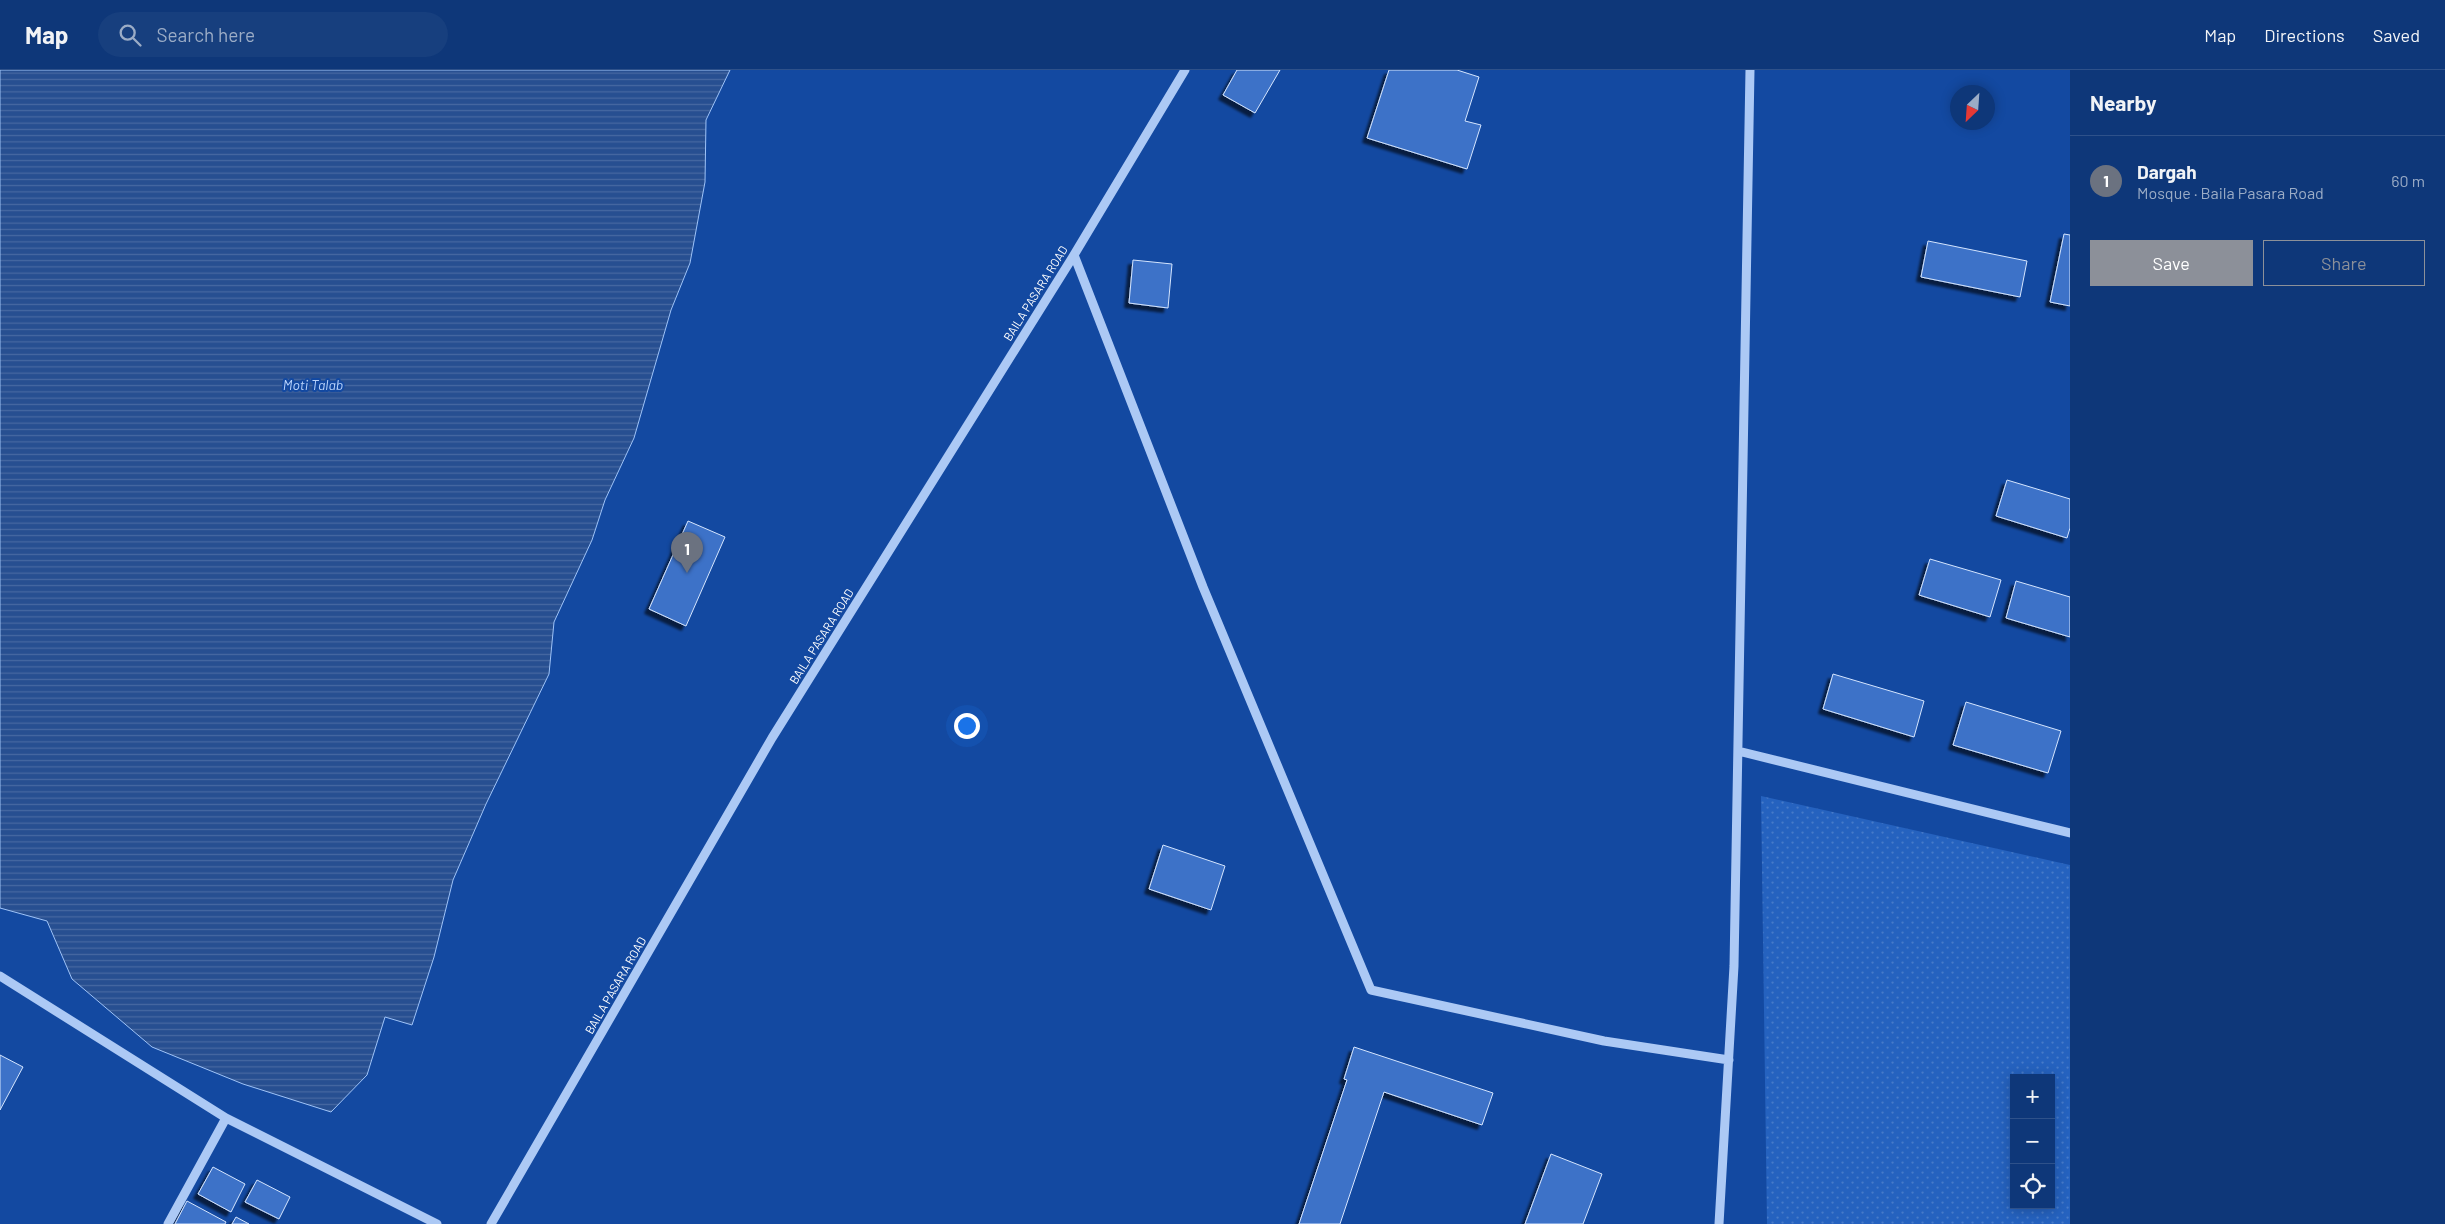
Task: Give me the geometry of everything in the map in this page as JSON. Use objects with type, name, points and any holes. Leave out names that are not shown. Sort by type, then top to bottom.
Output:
[{"type":"street","name":"BAILA PASARA ROAD","points":[[492,1224],[772,738],[1074,255],[1185,70]]},
{"type":"street","points":[[1719,1224],[1734,966],[1750,70]]},
{"type":"street","points":[[1074,255],[1203,587],[1372,990],[1604,1040],[1728,1060]]},
{"type":"street","points":[[1738,751],[2070,833]]},
{"type":"street","points":[[0,976],[226,1118],[437,1224]]},
{"type":"street","points":[[168,1224],[226,1118]]},
{"type":"shaded area","points":[[1761,796],[2070,865],[2070,1224],[1767,1224]]},
{"type":"water","name":"Moti Talab","points":[[0,70],[730,70],[706,120],[705,182],[690,263],[671,310],[634,438],[605,500],[592,540],[554,622],[549,674],[486,804],[453,880],[434,957],[412,1025],[385,1017],[367,1075],[331,1112],[243,1084],[152,1047],[72,979],[47,921],[0,908]]},
{"type":"building","points":[[1237,70],[1280,70],[1255,113],[1223,95]]},
{"type":"building","points":[[1389,70],[1457,70],[1479,77],[1465,121],[1481,125],[1467,169],[1367,138]]},
{"type":"building","points":[[2064,234],[2070,235],[2070,306],[2050,302]]},
{"type":"building","points":[[1928,241],[2027,261],[2020,297],[1921,277]]},
{"type":"building","points":[[1133,260],[1172,264],[1168,308],[1129,303]]},
{"type":"building","points":[[2007,480],[2070,499],[2070,528],[2067,538],[1996,516]]},
{"type":"building","points":[[688,521],[725,537],[686,626],[649,609]]},
{"type":"building","points":[[1930,559],[2001,580],[1990,617],[1919,595]]},
{"type":"building","points":[[2016,581],[2070,597],[2070,637],[2006,618]]},
{"type":"building","points":[[1833,674],[1924,701],[1914,737],[1823,709]]},
{"type":"building","points":[[1966,702],[2061,731],[2048,773],[1953,745]]},
{"type":"building","points":[[1163,845],[1225,866],[1211,910],[1149,889]]},
{"type":"building","points":[[1354,1047],[1493,1093],[1482,1125],[1384,1092],[1340,1224],[1299,1224],[1347,1080],[1344,1079]]},
{"type":"building","points":[[0,1055],[23,1067],[0,1110]]},
{"type":"building","points":[[1551,1154],[1602,1174],[1583,1224],[1525,1224]]},
{"type":"building","points":[[213,1167],[245,1184],[231,1212],[198,1194]]},
{"type":"building","points":[[257,1180],[290,1197],[279,1219],[245,1202]]},
{"type":"building","points":[[187,1201],[226,1222],[225,1224],[175,1224]]},
{"type":"building","points":[[236,1217],[249,1224],[232,1224]]},
{"type":"place","name":"Dargah","points":[[687,573]]}]
